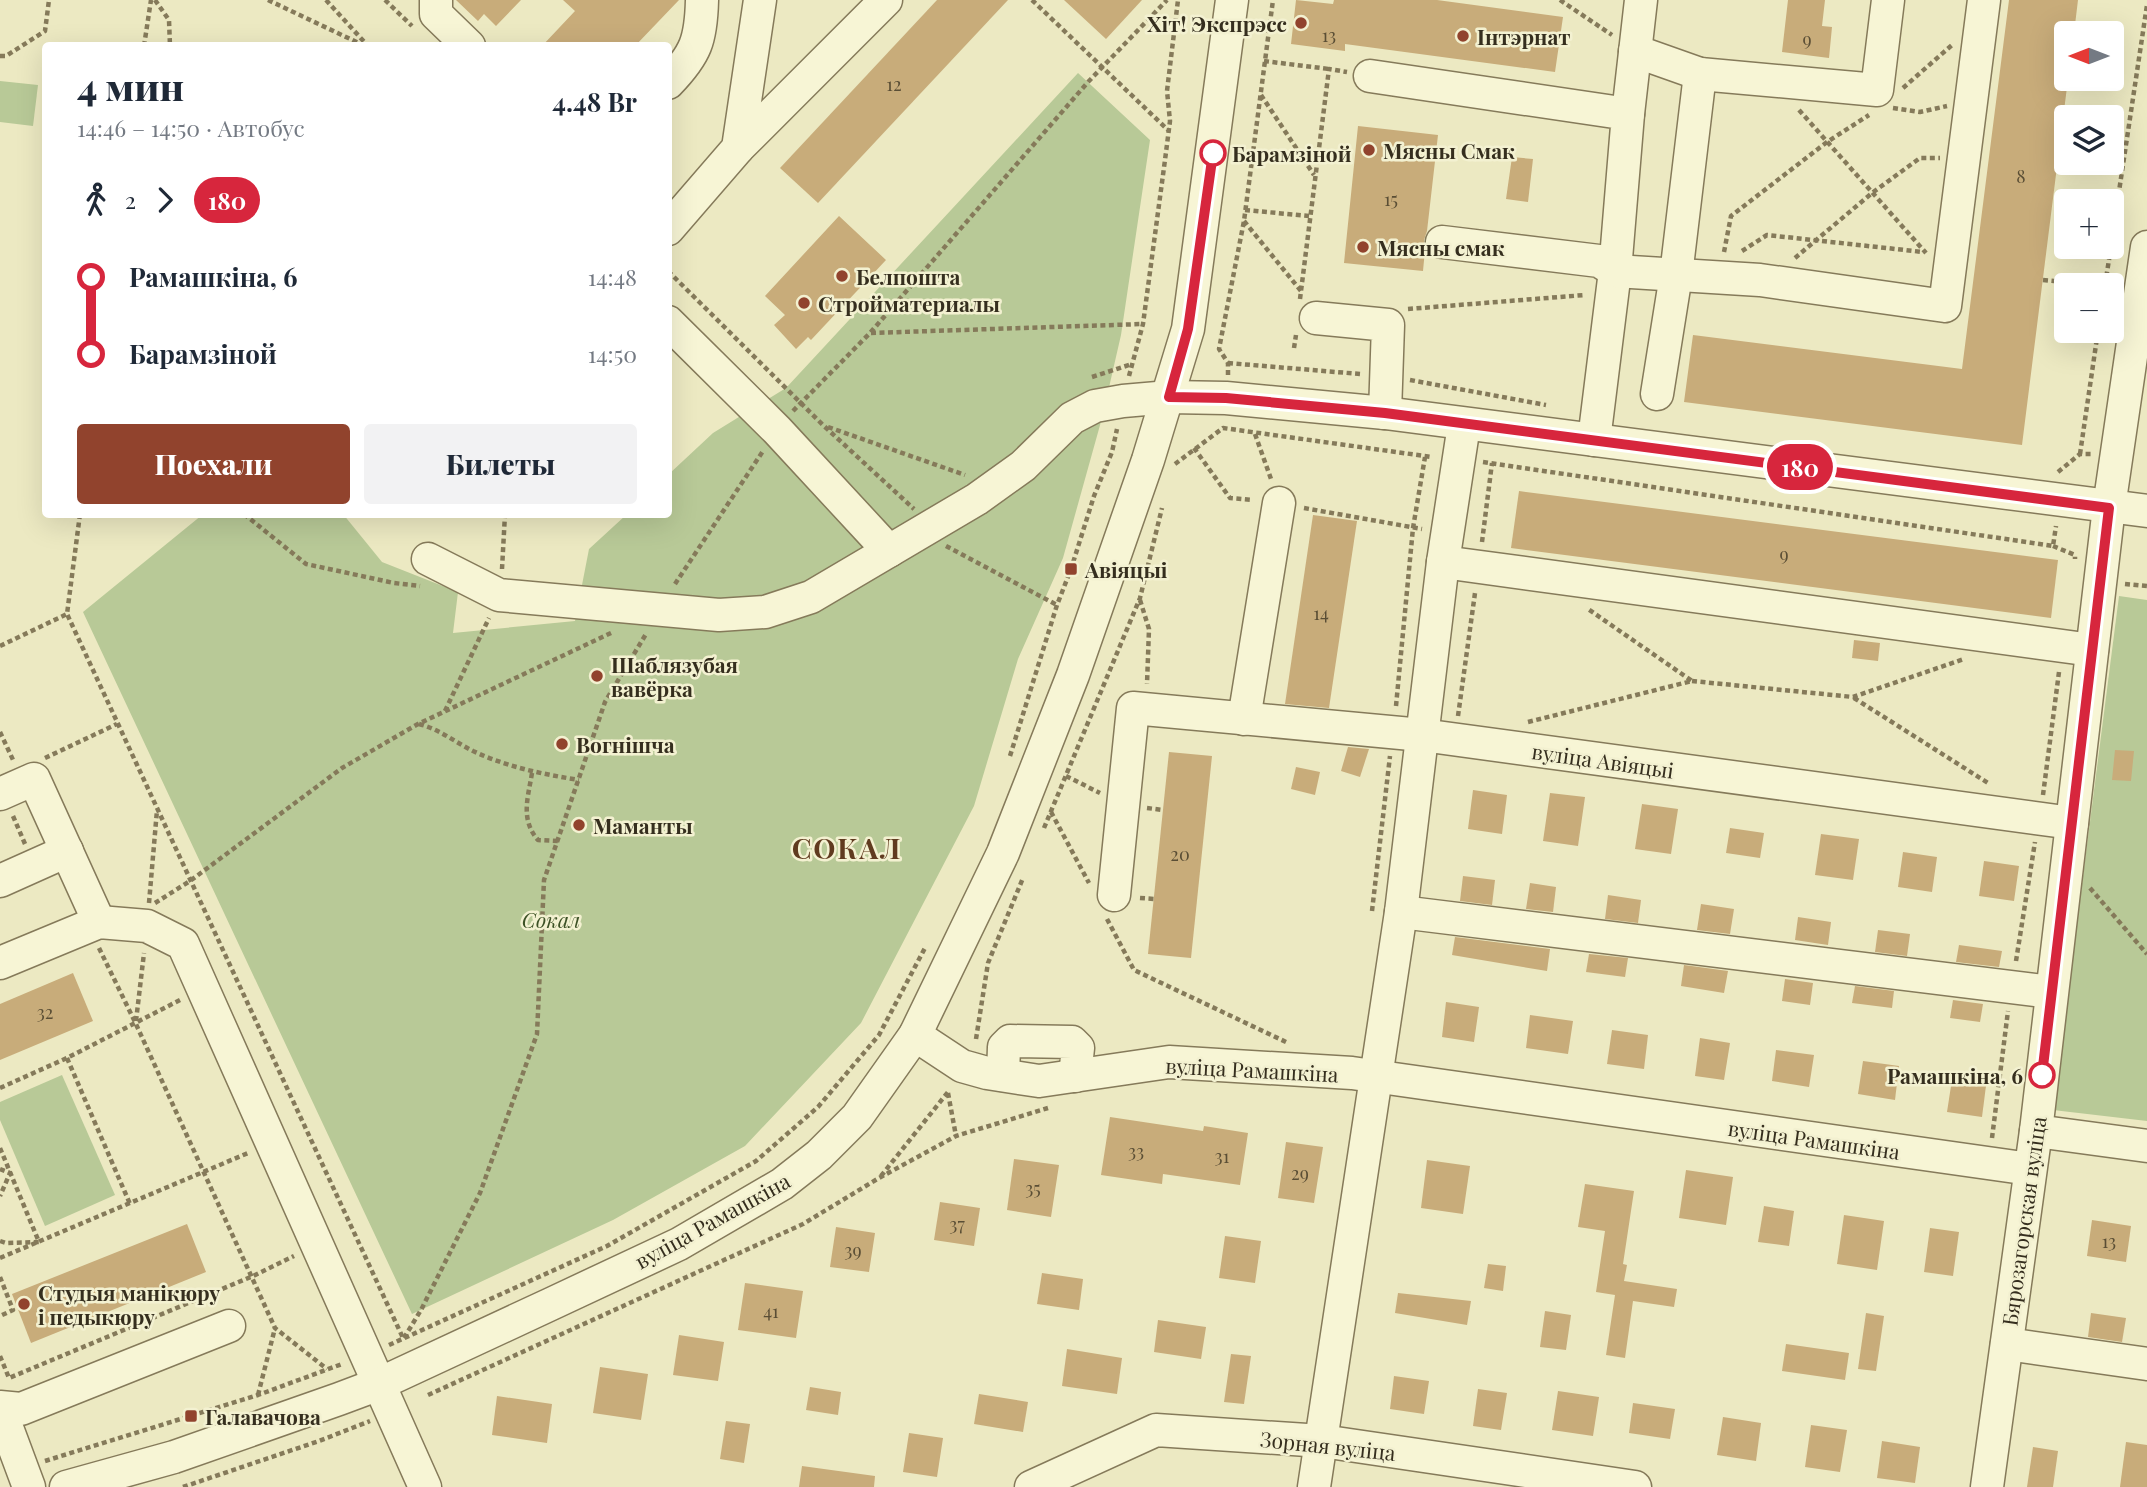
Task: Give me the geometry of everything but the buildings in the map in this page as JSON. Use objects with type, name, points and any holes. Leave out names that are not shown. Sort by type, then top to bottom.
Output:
[{"type":"street","points":[[436,0],[436,14],[465,42]]},
{"type":"street","points":[[672,79],[688,62],[701,28],[702,0]]},
{"type":"street","points":[[738,149],[760,0]]},
{"type":"street","points":[[672,224],[738,149],[886,0]]},
{"type":"street","points":[[915,1035],[1003,853],[1104,592],[1169,397],[1188,329],[1233,0]]},
{"type":"street","points":[[1594,440],[1614,282],[1641,0]]},
{"type":"street","points":[[1635,51],[1700,74],[1774,80],[1887,96],[1888,0]]},
{"type":"street","points":[[1614,282],[1720,272],[1945,306],[1937,261],[1964,158],[1983,10]]},
{"type":"street","points":[[1657,394],[1676,275],[1700,74]]},
{"type":"street","points":[[1370,76],[1628,114]]},
{"type":"street","points":[[1442,242],[1599,261],[1614,282]]},
{"type":"street","name":"Бярозагорская вуліца","points":[[1987,1487],[2036,1131],[2068,863],[2078,647],[2109,508],[2147,247]]},
{"type":"street","points":[[1303,310],[1388,325],[1385,413]]},
{"type":"street","points":[[672,326],[777,430],[889,551]]},
{"type":"street","points":[[430,573],[499,595],[719,615],[765,612],[811,597],[928,530],[1023,466],[1072,418],[1095,406],[1169,397],[1226,398],[1385,413],[1594,440],[2059,487],[2109,508],[2147,511]]},
{"type":"street","points":[[1314,1487],[1401,912],[1408,734],[1445,547],[1464,425]]},
{"type":"street","points":[[1244,719],[1279,503]]},
{"type":"street","points":[[1445,547],[1478,567],[2078,647]]},
{"type":"street","points":[[1104,901],[1140,709]]},
{"type":"street","name":"вуліца Авіяцыі","points":[[1140,709],[1408,734],[2071,823]]},
{"type":"street","points":[[12,789],[34,779],[67,851],[94,924]]},
{"type":"street","points":[[0,881],[67,851]]},
{"type":"street","points":[[1401,912],[2051,992]]},
{"type":"street","points":[[0,963],[94,924],[147,926],[183,944],[425,1487]]},
{"type":"street","name":"вуліца Рамашкіна","points":[[66,1487],[174,1457],[379,1384],[678,1244],[782,1184],[819,1155],[857,1117],[915,1035],[962,1066],[1039,1081],[1169,1062],[1352,1073],[2030,1169]]},
{"type":"street","points":[[2036,1131],[2147,1146]]},
{"type":"street","points":[[26,1477],[0,1408],[21,1409],[229,1326]]},
{"type":"street","points":[[2007,1344],[2147,1364]]},
{"type":"street","name":"Зорная вуліца","points":[[1031,1487],[1156,1430],[1322,1441],[1635,1487]]},
{"type":"path","points":[[0,55],[6,56],[45,31],[49,0]]},
{"type":"path","points":[[145,42],[153,0]]},
{"type":"path","points":[[153,0],[169,20],[170,42]]},
{"type":"path","points":[[268,0],[358,42]]},
{"type":"path","points":[[326,0],[363,42]]},
{"type":"path","points":[[1032,0],[1169,131]]},
{"type":"path","points":[[404,1339],[480,1193],[537,1034],[544,880],[605,702],[631,662],[658,611],[777,430],[800,402],[870,333],[1102,67],[1167,0]]},
{"type":"path","points":[[870,333],[1143,324],[1169,131],[1167,91],[1178,0]]},
{"type":"path","points":[[1222,335],[1244,221],[1273,0]]},
{"type":"path","points":[[1560,0],[1635,51]]},
{"type":"path","points":[[2119,189],[2147,5]]},
{"type":"path","points":[[1720,272],[1731,216],[1887,96],[1983,10]]},
{"type":"path","points":[[1264,61],[1370,76]]},
{"type":"path","points":[[1294,348],[1303,310],[1309,216],[1329,69]]},
{"type":"path","points":[[1774,80],[1872,193],[1937,261]]},
{"type":"path","points":[[1260,94],[1314,176]]},
{"type":"path","points":[[1887,96],[1920,112],[1971,100]]},
{"type":"path","points":[[1768,281],[1872,193],[1920,158],[1964,158]]},
{"type":"path","points":[[1245,210],[1309,216]]},
{"type":"path","points":[[1244,221],[1303,310]]},
{"type":"path","points":[[1720,272],[1767,235],[1816,240],[1937,261]]},
{"type":"path","points":[[672,275],[824,426],[918,513],[938,543],[1057,605]]},
{"type":"path","points":[[2043,280],[2054,281]]},
{"type":"path","points":[[1408,309],[1614,282]]},
{"type":"path","points":[[2053,546],[2059,487],[2080,454],[2096,343]]},
{"type":"path","points":[[1228,363],[1387,376],[1557,407]]},
{"type":"path","points":[[824,426],[972,477]]},
{"type":"path","points":[[1172,466],[1223,428],[1425,457],[1493,463],[2053,546],[2075,555],[2074,564]]},
{"type":"path","points":[[1255,434],[1279,503]]},
{"type":"path","points":[[1194,448],[1230,498],[1279,503],[1413,528],[1445,547]]},
{"type":"path","points":[[1008,761],[1057,605],[1112,452]]},
{"type":"path","points":[[2080,454],[2116,456]]},
{"type":"path","points":[[1370,922],[1408,734],[1413,528],[1425,457]]},
{"type":"path","points":[[1454,740],[1493,463]]},
{"type":"path","points":[[2045,471],[2059,487]]},
{"type":"path","points":[[1040,837],[1140,598],[1162,506]]},
{"type":"path","points":[[79,518],[67,614],[404,1339]]},
{"type":"path","points":[[249,518],[306,564],[394,583],[430,573]]},
{"type":"path","points":[[445,711],[499,595],[505,518]]},
{"type":"path","points":[[1140,598],[1149,629],[1140,709]]},
{"type":"path","points":[[1583,605],[1692,681]]},
{"type":"path","points":[[0,646],[67,614]]},
{"type":"path","points":[[149,907],[190,881],[342,768],[418,724],[620,628]]},
{"type":"path","points":[[1989,1163],[2011,987],[2039,818],[2078,647]]},
{"type":"path","points":[[1520,724],[1692,681],[1853,697],[1971,657]]},
{"type":"path","points":[[1853,697],[1997,789]]},
{"type":"path","points":[[43,759],[117,724]]},
{"type":"path","points":[[418,724],[431,727],[474,751],[532,773],[579,780]]},
{"type":"path","points":[[0,732],[12,789]]},
{"type":"path","points":[[532,773],[525,815],[530,830],[538,840],[558,841]]},
{"type":"path","points":[[1066,776],[1123,805]]},
{"type":"path","points":[[1051,812],[1104,901],[1134,970],[1291,1045]]},
{"type":"path","points":[[2068,863],[2147,954]]},
{"type":"path","points":[[976,1040],[988,962],[1024,875]]},
{"type":"path","points":[[26,1477],[56,1459],[258,1395],[327,1370],[275,1328],[135,1022],[94,924]]},
{"type":"path","points":[[404,1339],[607,1246],[756,1161],[818,1107],[879,1035],[931,937]]},
{"type":"path","points":[[0,1088],[67,1058],[202,988]]},
{"type":"path","points":[[67,1058],[130,1204]]},
{"type":"path","points":[[879,1178],[948,1092],[957,1136]]},
{"type":"path","points":[[428,1395],[803,1224],[879,1178],[957,1136],[1053,1107]]},
{"type":"path","points":[[0,1258],[205,1173],[271,1142]]},
{"type":"path","points":[[0,1149],[39,1242]]},
{"type":"path","points":[[0,1169],[10,1173]]},
{"type":"path","points":[[0,1196],[10,1173]]},
{"type":"path","points":[[0,1241],[39,1242]]},
{"type":"path","points":[[0,1356],[9,1378],[253,1276],[317,1245]]},
{"type":"path","points":[[0,1277],[15,1310],[0,1316]]},
{"type":"path","points":[[258,1395],[275,1328]]},
{"type":"path","points":[[183,1487],[320,1441],[376,1418]]},
{"type":"green space","name":"Сокал","points":[[1078,73],[1150,140],[1121,335],[1102,418],[1063,558],[1018,659],[974,806],[861,1023],[745,1146],[613,1220],[412,1314],[83,612],[198,518],[346,518],[382,562],[458,592],[453,633],[575,621],[589,549],[623,518],[672,518],[672,471],[713,433],[786,388]]},
{"type":"green space","points":[[0,81],[38,85],[33,126],[0,122]]},
{"type":"green space","points":[[2119,596],[2147,600],[2147,1121],[2053,1110]]},
{"type":"green space","points":[[62,1075],[115,1195],[45,1226],[0,1120],[0,1102]]},
{"type":"bus line","name":"180","points":[[1213,153],[1188,329],[1169,397],[1226,398],[1385,413],[2109,508],[2042,1075]]},
{"type":"place","name":"Хіт! Экспрэсс","points":[[1301,23]]},
{"type":"place","name":"Інтэрнат","points":[[1463,36]]},
{"type":"place","name":"Мясны Смак","points":[[1369,150]]},
{"type":"place","name":"Барамзіной","points":[[1213,153]]},
{"type":"place","name":"Мясны смак","points":[[1363,247]]},
{"type":"place","name":"Белпошта","points":[[842,276]]},
{"type":"place","name":"Стройматериалы","points":[[804,303]]},
{"type":"place","name":"Авіяцыі","points":[[1071,569]]},
{"type":"place","name":"Шаблязубая вавёрка","points":[[597,676]]},
{"type":"place","name":"Вогнішча","points":[[562,744]]},
{"type":"place","name":"Маманты","points":[[579,825]]},
{"type":"place","name":"Рамашкіна, 6","points":[[2042,1075]]},
{"type":"place","name":"Студыя манікюру і педыкюру","points":[[24,1304]]},
{"type":"place","name":"Галавачова","points":[[191,1416]]},
{"type":"district","name":"СОКАЛ","points":[[847,847]]}]
